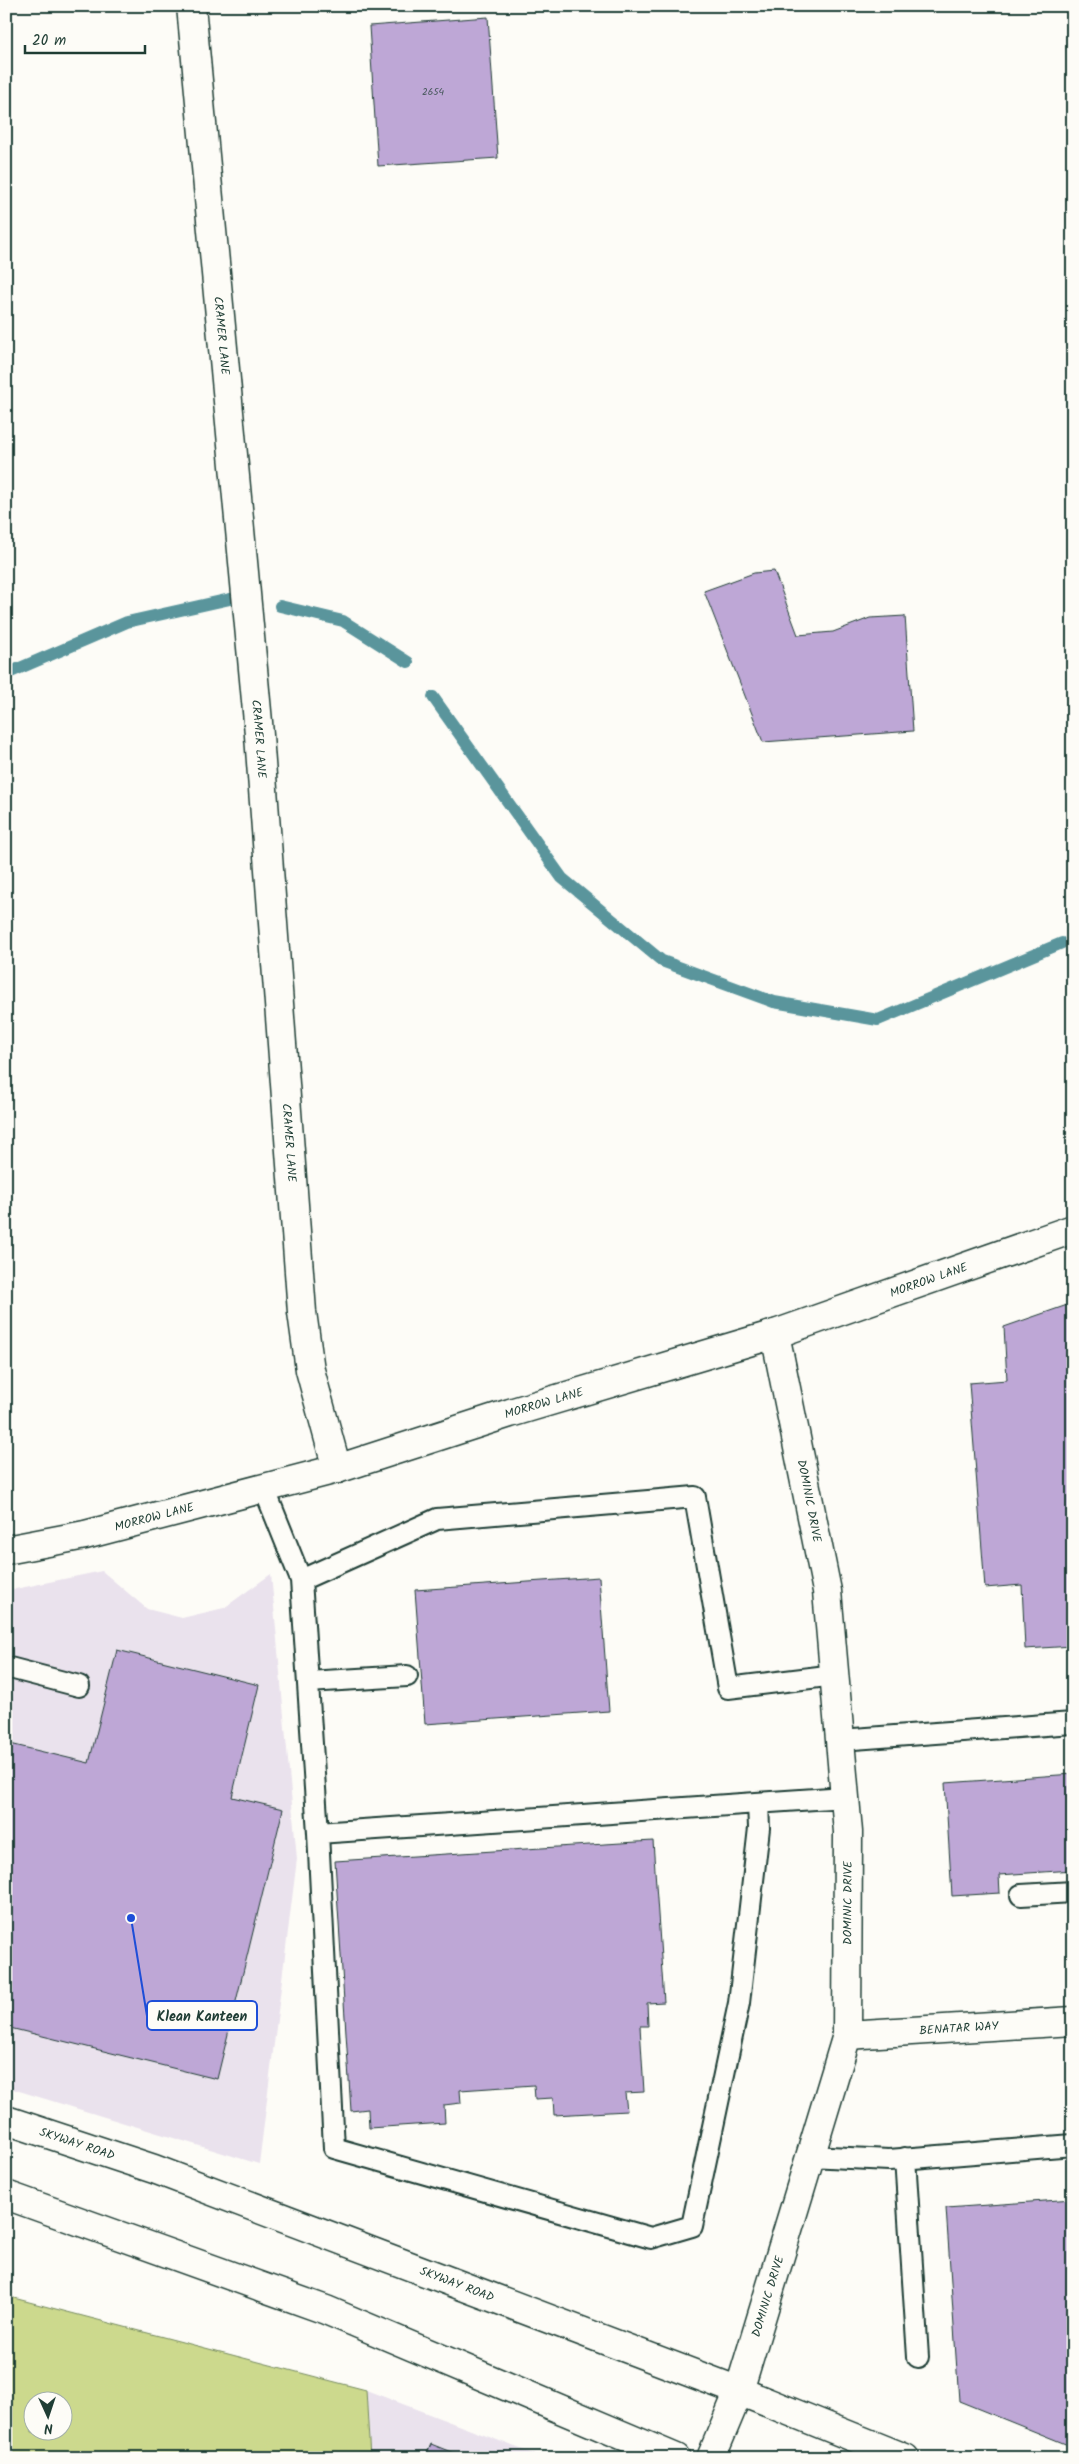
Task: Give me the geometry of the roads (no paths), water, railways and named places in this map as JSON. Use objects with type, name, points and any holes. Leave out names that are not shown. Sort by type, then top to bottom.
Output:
[{"type":"street","name":"CRAMER LANE","points":[[191,6],[258,722],[302,1312],[310,1370],[337,1470]]},
{"type":"street","name":"MORROW LANE","points":[[6,1550],[85,1535],[337,1470],[510,1413],[775,1334],[1073,1229]]},
{"type":"street","name":"DOMINIC DRIVE","points":[[712,2458],[739,2391],[847,2035],[848,1832],[827,1591],[775,1334]]},
{"type":"street","name":"BENATAR WAY","points":[[847,2035],[1073,2021]]},
{"type":"street","name":"SKYWAY ROAD","points":[[6,2120],[154,2169],[739,2391],[905,2458]]},
{"type":"street","points":[[6,2195],[326,2310],[676,2458]]},
{"type":"lane","points":[[264,1488],[301,1580],[318,1833],[334,2148],[651,2238],[692,2226],[740,2003],[759,1828],[758,1803]]},
{"type":"lane","points":[[301,1580],[437,1519],[695,1497],[728,1688],[835,1675]]},
{"type":"lane","points":[[6,1667],[79,1686]]},
{"type":"lane","points":[[308,1682],[408,1676]]},
{"type":"lane","points":[[840,1740],[1073,1723]]},
{"type":"lane","points":[[318,1833],[845,1797]]},
{"type":"lane","points":[[1021,1895],[1073,1892]]},
{"type":"lane","points":[[810,2156],[889,2160],[1073,2145]]},
{"type":"lane","points":[[905,2158],[918,2357]]},
{"type":"waterway","points":[[6,674],[127,622],[239,597]]},
{"type":"waterway","points":[[280,606],[343,621],[408,662]]},
{"type":"waterway","points":[[433,697],[562,878],[662,961],[774,1002],[878,1020],[1062,943]]},
{"type":"place","name":"Klean Kanteen","points":[[131,1918]]}]
